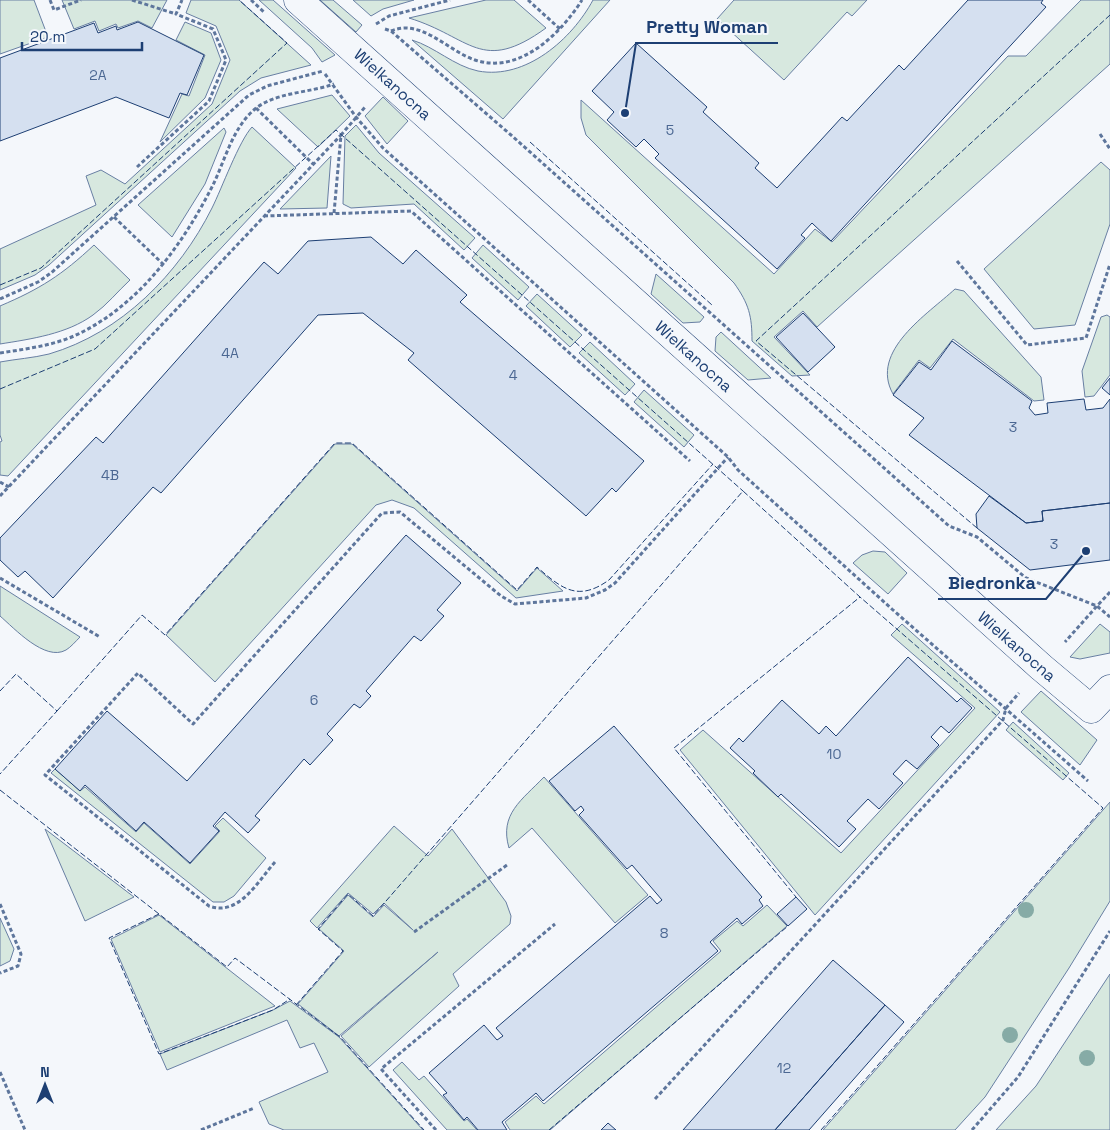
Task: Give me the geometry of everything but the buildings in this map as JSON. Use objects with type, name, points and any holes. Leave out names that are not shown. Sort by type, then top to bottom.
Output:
[{"type":"street","name":"Wielkanocna","points":[[298,0],[915,556],[1042,667],[1092,709],[1110,689]]},
{"type":"path","points":[[50,0],[54,10],[81,0]]},
{"type":"path","points":[[132,0],[176,14],[213,30],[226,60],[209,101],[137,167]]},
{"type":"path","points":[[176,14],[182,0]]},
{"type":"path","points":[[450,0],[389,16],[373,26],[390,31],[511,135],[949,526],[977,537],[1026,578],[1098,606],[1110,617]]},
{"type":"path","points":[[528,0],[560,29]]},
{"type":"path","points":[[0,299],[38,282],[51,273],[249,94],[267,86],[323,71],[358,53],[390,31],[399,28],[410,28],[429,35],[476,60],[508,61],[533,52],[560,29],[582,0]]},
{"type":"path","points":[[0,353],[45,345],[72,337],[96,325],[118,310],[164,265],[197,217],[240,123],[256,108],[274,99],[333,85],[350,74],[358,53]]},
{"type":"path","points":[[0,496],[390,82]]},
{"type":"path","points":[[256,108],[313,164]]},
{"type":"path","points":[[356,117],[383,148],[728,457],[738,470],[1088,781]]},
{"type":"path","points":[[1100,134],[1110,149]]},
{"type":"path","points":[[334,213],[341,135]]},
{"type":"path","points":[[264,216],[411,211],[690,461]]},
{"type":"path","points":[[114,217],[164,265]]},
{"type":"path","points":[[957,261],[1027,345],[1086,338],[1110,264]]},
{"type":"path","points":[[275,862],[239,903],[219,910],[210,906],[45,775],[138,674],[193,724],[382,513],[400,512],[501,596],[515,604],[586,598],[605,590],[615,583],[728,457]]},
{"type":"path","points":[[0,482],[8,487]]},
{"type":"path","points":[[0,578],[100,636]]},
{"type":"path","points":[[655,1099],[1003,720],[1006,708],[1110,592]]},
{"type":"path","points":[[414,932],[506,865]]},
{"type":"path","points":[[0,904],[21,954],[18,966],[0,974]]},
{"type":"path","points":[[436,1130],[381,1068],[555,924]]},
{"type":"path","points":[[972,1130],[1018,1077],[1110,931]]},
{"type":"path","points":[[0,1072],[25,1130]]},
{"type":"path","points":[[201,1130],[254,1108]]},
{"type":"shaded area","points":[[0,0],[34,0],[48,37],[0,54]]},
{"type":"shaded area","points":[[62,0],[167,0],[152,28],[138,21],[118,28],[116,24],[99,31],[95,21],[74,29]]},
{"type":"shaded area","points":[[191,0],[239,0],[311,65],[261,78],[240,91],[49,265],[35,275],[0,290],[0,249],[96,205],[86,176],[101,170],[125,184],[212,104],[230,60],[216,26],[186,13]]},
{"type":"shaded area","points":[[259,0],[273,0],[335,55],[322,62],[312,48]]},
{"type":"shaded area","points":[[320,0],[333,0],[362,25],[356,32]]},
{"type":"shaded area","points":[[353,0],[414,0],[383,9],[371,16]]},
{"type":"shaded area","points":[[486,0],[514,0],[546,28],[524,42],[506,49],[490,50],[476,48],[409,18]]},
{"type":"shaded area","points":[[593,0],[610,0],[503,119],[412,40],[469,69],[496,72],[513,69],[530,63],[546,54],[560,42],[584,15]]},
{"type":"shaded area","points":[[734,0],[867,0],[852,16],[847,12],[784,80],[717,19]]},
{"type":"shaded area","points":[[1081,0],[1110,0],[1110,64],[817,327],[803,311],[774,337],[810,375],[792,376],[752,341],[749,310],[734,283],[586,135],[581,118],[581,100],[774,274],[815,229],[832,242],[1008,56],[1026,56]]},
{"type":"shaded area","points":[[185,22],[211,33],[221,60],[205,98],[160,142],[182,94],[189,96],[205,55],[176,40]]},
{"type":"shaded area","points":[[332,95],[350,116],[318,147],[277,109]]},
{"type":"shaded area","points":[[383,97],[408,121],[387,144],[365,116]]},
{"type":"shaded area","points":[[356,125],[379,153],[475,238],[464,250],[414,204],[351,208],[343,204],[345,136]]},
{"type":"shaded area","points":[[252,127],[296,168],[8,476],[0,475],[0,442],[2,441],[0,435],[0,362],[37,357],[75,344],[100,332],[124,316],[145,298],[183,256],[212,208],[231,165]]},
{"type":"shaded area","points":[[224,128],[226,132],[205,184],[172,237],[138,205]]},
{"type":"shaded area","points":[[331,156],[327,208],[280,209]]},
{"type":"shaded area","points":[[1101,162],[1110,170],[1110,224],[1075,325],[1034,329],[984,269]]},
{"type":"shaded area","points":[[94,245],[130,280],[103,307],[72,327],[48,335],[0,344],[0,306],[27,294],[50,280]]},
{"type":"shaded area","points":[[483,245],[529,287],[518,300],[472,258]]},
{"type":"shaded area","points":[[656,274],[704,317],[700,322],[683,323],[651,294]]},
{"type":"shaded area","points":[[955,289],[964,291],[1041,377],[1044,400],[1034,401],[953,339],[930,368],[919,360],[893,394],[888,378],[889,363],[895,348],[917,322]]},
{"type":"shaded area","points":[[537,294],[582,335],[570,347],[526,306]]},
{"type":"shaded area","points":[[1107,315],[1110,317],[1110,375],[1094,396],[1085,397],[1082,371],[1101,317]]},
{"type":"shaded area","points":[[721,332],[771,378],[748,380],[715,351],[716,337]]},
{"type":"shaded area","points":[[590,342],[635,384],[625,395],[579,353]]},
{"type":"shaded area","points":[[644,390],[694,435],[684,447],[634,402]]},
{"type":"shaded area","points":[[335,444],[352,444],[517,591],[537,568],[563,591],[516,598],[414,508],[392,500],[376,505],[215,682],[166,635]]},
{"type":"shaded area","points":[[873,551],[885,552],[907,573],[888,594],[853,563],[862,555]]},
{"type":"shaded area","points":[[0,586],[80,637],[68,649],[58,652],[40,648],[30,642],[0,616]]},
{"type":"shaded area","points":[[902,624],[1000,712],[815,915],[680,750],[703,730],[841,853],[975,708],[891,635]]},
{"type":"shaded area","points":[[1100,624],[1110,632],[1110,653],[1080,659],[1070,657]]},
{"type":"shaded area","points":[[1041,691],[1097,740],[1080,765],[1021,712]]},
{"type":"shaded area","points":[[1013,722],[1069,773],[1063,780],[1006,730]]},
{"type":"shaded area","points":[[55,769],[80,791],[85,787],[136,832],[144,823],[190,864],[220,831],[215,826],[223,818],[266,858],[234,896],[224,902],[213,902],[51,773]]},
{"type":"shaded area","points":[[544,777],[648,895],[615,923],[532,828],[509,848],[507,826],[514,808]]},
{"type":"shaded area","points":[[1110,802],[1110,901],[985,1097],[955,1130],[823,1130]]},
{"type":"shaded area","points":[[394,826],[428,856],[452,829],[506,902],[511,916],[510,924],[453,974],[459,986],[369,1067],[341,1036],[438,952],[339,1036],[298,1004],[344,951],[319,929],[348,895],[373,917],[384,905],[413,930],[384,903],[373,914],[348,893],[317,928],[310,921]]},
{"type":"shaded area","points":[[45,829],[134,897],[85,921]]},
{"type":"shaded area","points":[[767,905],[787,926],[550,1130],[510,1130],[505,1122],[536,1096],[544,1104],[721,951],[713,941],[737,921],[743,926]]},
{"type":"shaded area","points":[[159,915],[275,1006],[160,1052],[111,939]]},
{"type":"shaded area","points":[[0,918],[14,949],[10,961],[0,966]]},
{"type":"shaded area","points":[[1110,974],[1110,1130],[996,1130],[1036,1086]]},
{"type":"shaded area","points":[[290,1001],[339,1037],[423,1130],[284,1130],[269,1124],[259,1102],[328,1072],[314,1043],[300,1048],[287,1020],[167,1070],[160,1054],[273,1010]]},
{"type":"shaded area","points":[[402,1062],[419,1080],[424,1076],[464,1121],[467,1119],[477,1130],[447,1130],[393,1070]]},
{"type":"fence","points":[[0,285],[41,268],[287,43],[239,0]]},
{"type":"fence","points":[[977,528],[756,341],[1110,15]]},
{"type":"fence","points":[[0,389],[95,349],[336,130],[743,491]]},
{"type":"fence","points":[[530,142],[712,305]]},
{"type":"fence","points":[[57,711],[142,615],[165,635],[335,443],[352,443],[517,590],[537,567],[554,581],[571,590],[588,590],[598,587],[609,580],[713,464]]},
{"type":"fence","points":[[296,1005],[343,951],[318,929],[348,894],[373,916],[743,491],[860,597],[674,748],[796,897]]},
{"type":"fence","points":[[821,1130],[1103,808],[860,597]]},
{"type":"fence","points":[[0,691],[16,674],[57,711],[0,774]]},
{"type":"fence","points":[[0,790],[227,967],[235,958],[340,1037],[424,1130]]},
{"type":"fence","points":[[159,914],[109,938],[159,1054],[273,1010],[290,999]]},
{"type":"fence","points":[[549,1130],[788,926]]},
{"type":"place","name":"Pretty Woman","points":[[625,113]]},
{"type":"place","name":"Biedronka","points":[[1086,551]]}]
